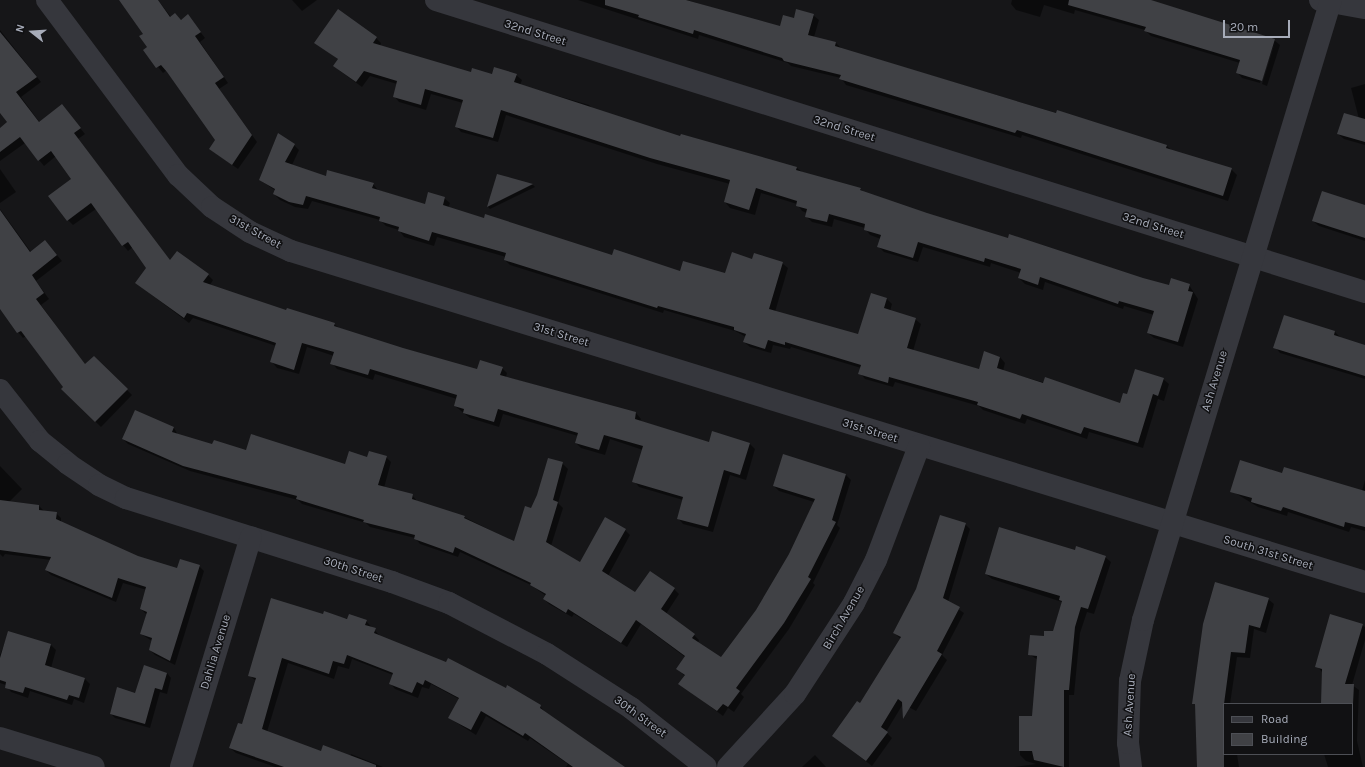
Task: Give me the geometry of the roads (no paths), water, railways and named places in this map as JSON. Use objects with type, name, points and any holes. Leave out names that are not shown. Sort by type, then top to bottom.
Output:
[{"type":"street","name":"31st Street","points":[[48,0],[178,175],[212,207],[250,232],[291,251],[1171,523]]},
{"type":"street","name":"32nd Street","points":[[436,0],[1365,292]]},
{"type":"street","name":"Ash Avenue","points":[[1132,767],[1128,743],[1130,681],[1143,620],[1171,523],[1253,257],[1327,1]]},
{"type":"street","points":[[1327,1],[1365,8]]},
{"type":"street","name":"30th Street","points":[[0,390],[40,441],[68,464],[99,485],[126,498],[399,584],[449,603],[507,631],[631,708],[706,767]]},
{"type":"street","name":"Birch Avenue","points":[[728,767],[795,694],[854,603],[876,560],[919,446]]},
{"type":"street","name":"South 31st Street","points":[[1171,523],[1365,582]]},
{"type":"street","name":"Dahlia Avenue","points":[[181,767],[251,537]]},
{"type":"street","points":[[0,738],[94,767]]}]
